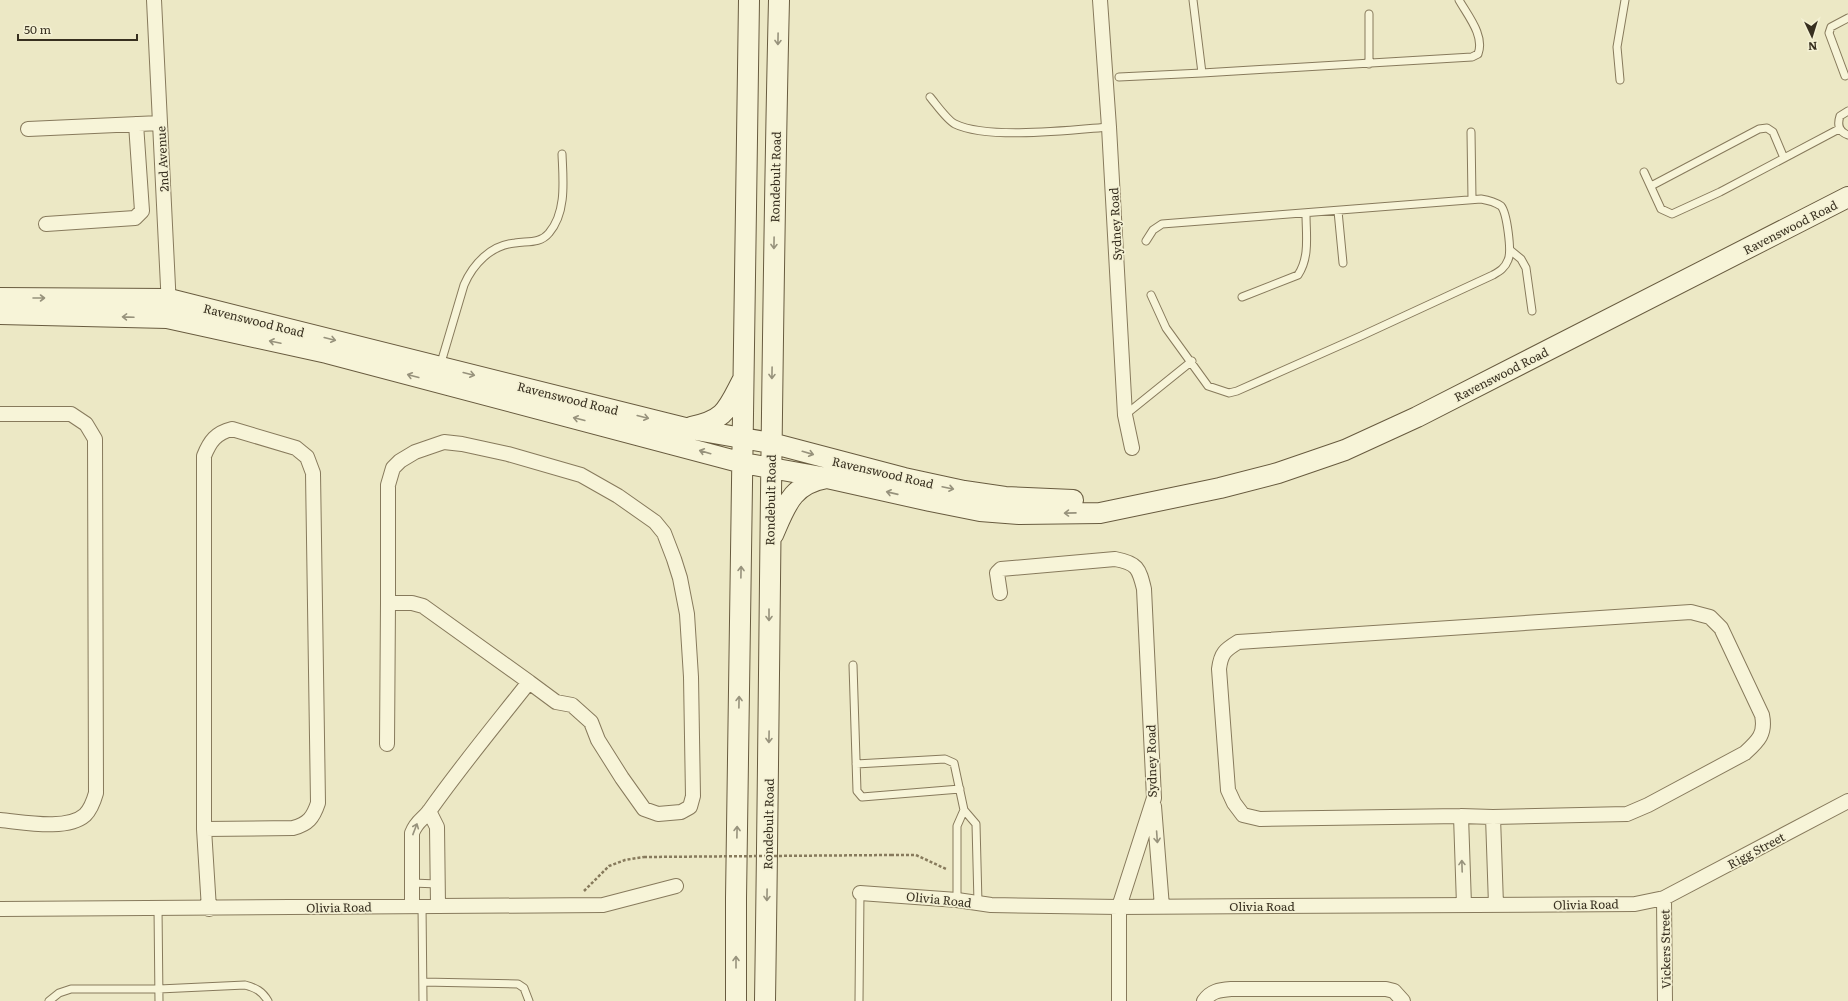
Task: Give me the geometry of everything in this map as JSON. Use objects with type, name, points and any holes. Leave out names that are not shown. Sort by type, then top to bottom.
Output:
[{"type":"street","name":"2nd Avenue","points":[[154,0],[168,309]]},
{"type":"street","points":[[736,1001],[736,898],[749,0]]},
{"type":"street","name":"Rondebult Road","points":[[765,1001],[770,670],[770,468],[778,0]]},
{"type":"street","name":"Sydney Road","points":[[1100,0],[1109,127],[1125,415],[1132,448]]},
{"type":"street","points":[[28,129],[160,123]]},
{"type":"street","points":[[46,224],[135,218],[140,215],[142,211],[136,124]]},
{"type":"street","name":"Ravenswood Road","points":[[437,374],[743,463],[827,478],[937,503],[980,511],[1019,514],[1100,513],[1220,488],[1278,473],[1345,450],[1417,417],[1848,197]]},
{"type":"street","name":"Ravenswood Road","points":[[0,298],[168,309],[437,374],[685,428],[771,443],[904,478],[964,491],[1006,497],[1051,500],[1101,500],[1136,505]]},
{"type":"street","name":"Ravenswood Road","points":[[0,314],[168,309]]},
{"type":"street","points":[[685,428],[716,420],[726,412],[744,377]]},
{"type":"street","points":[[0,414],[71,414],[86,424],[94,440],[96,792],[93,803],[86,814],[77,821],[63,824],[0,820]]},
{"type":"street","points":[[204,829],[293,828],[303,825],[312,819],[318,803],[313,474],[307,457],[296,448],[232,429],[222,431],[214,437],[204,456],[204,829],[209,909]]},
{"type":"street","points":[[387,744],[388,485],[393,468],[400,461],[416,452],[444,442],[508,454],[580,475],[618,496],[655,522],[664,533],[680,578],[687,614],[690,657],[693,796],[690,807],[682,812],[658,814],[644,808],[622,778],[598,740],[591,722],[572,705],[556,702],[423,606],[412,603],[388,603]]},
{"type":"street","points":[[769,545],[784,508],[794,492],[813,480],[827,478]]},
{"type":"street","name":"Sydney Road","points":[[1000,593],[997,573],[1001,569],[1116,559],[1129,562],[1136,567],[1140,574],[1144,589],[1154,798],[1119,907],[1119,1001]]},
{"type":"street","points":[[1691,612],[1710,617],[1721,628],[1762,715],[1764,727],[1758,741],[1745,753],[1648,805],[1627,814],[1493,818],[1461,816],[1260,819],[1243,815],[1234,803],[1228,790],[1219,669],[1221,657],[1229,647],[1238,642],[1691,612]]},
{"type":"street","points":[[417,905],[412,883],[412,833],[415,825],[429,811],[452,779],[529,682]]},
{"type":"street","points":[[1154,798],[1162,907]]},
{"type":"street","name":"Rigg Street","points":[[1664,898],[1848,801]]},
{"type":"street","points":[[429,811],[437,827],[438,905]]},
{"type":"street","points":[[1461,816],[1464,905]]},
{"type":"street","points":[[1493,818],[1496,905]]},
{"type":"street","name":"Olivia Road","points":[[0,909],[209,909],[417,905],[561,907],[603,905],[676,886]]},
{"type":"street","name":"Olivia Road","points":[[860,893],[957,900],[991,905],[1119,907],[1635,904],[1664,898]]},
{"type":"street","name":"Vickers Street","points":[[1664,898],[1665,1001]]},
{"type":"street","points":[[1204,1001],[1209,994],[1219,990],[1231,989],[1386,989],[1394,991],[1404,1001]]},
{"type":"lane","points":[[1193,0],[1202,73]]},
{"type":"lane","points":[[1119,77],[1461,59],[1478,54],[1480,49],[1480,38],[1460,0]]},
{"type":"lane","points":[[1620,80],[1617,47],[1625,0]]},
{"type":"lane","points":[[1369,14],[1370,64]]},
{"type":"lane","points":[[1845,76],[1828,33],[1831,27],[1848,18]]},
{"type":"lane","points":[[930,98],[954,124],[976,131],[1028,132],[1109,127]]},
{"type":"lane","points":[[1848,111],[1840,116],[1838,123],[1839,129],[1844,134],[1848,135]]},
{"type":"lane","points":[[1650,186],[1759,129],[1767,128],[1773,132],[1784,158]]},
{"type":"lane","points":[[1644,172],[1661,209],[1672,214],[1720,192],[1839,129]]},
{"type":"lane","points":[[1471,132],[1472,199]]},
{"type":"lane","points":[[437,374],[464,285],[476,264],[490,251],[502,245],[537,242],[549,234],[557,218],[563,194],[562,154]]},
{"type":"lane","points":[[1146,241],[1153,230],[1162,224],[1306,214],[1472,199],[1490,201],[1501,206],[1504,211],[1510,250],[1509,259],[1504,268],[1493,275],[1237,391],[1226,392],[1208,386],[1192,361],[1166,328],[1150,295]]},
{"type":"lane","points":[[1338,211],[1343,263]]},
{"type":"lane","points":[[1242,297],[1298,275],[1306,258],[1306,214]]},
{"type":"lane","points":[[1510,250],[1521,259],[1526,268],[1532,312]]},
{"type":"lane","points":[[1125,415],[1192,361]]},
{"type":"lane","points":[[854,665],[857,791],[862,797],[960,789]]},
{"type":"lane","points":[[856,764],[945,759],[954,763],[964,810],[976,824],[978,903]]},
{"type":"lane","points":[[957,900],[957,826],[964,810]]},
{"type":"lane","points":[[412,883],[438,884]]},
{"type":"lane","points":[[859,1001],[860,893]]},
{"type":"lane","points":[[417,905],[423,1001]]},
{"type":"lane","points":[[158,908],[159,1001]]},
{"type":"lane","points":[[423,982],[518,984],[524,988],[529,1001]]},
{"type":"lane","points":[[49,1001],[59,993],[71,989],[159,989],[245,985],[255,988],[263,993],[268,1001]]},
{"type":"path","points":[[561,907],[580,895],[609,866],[625,860],[644,857],[891,855]]}]
